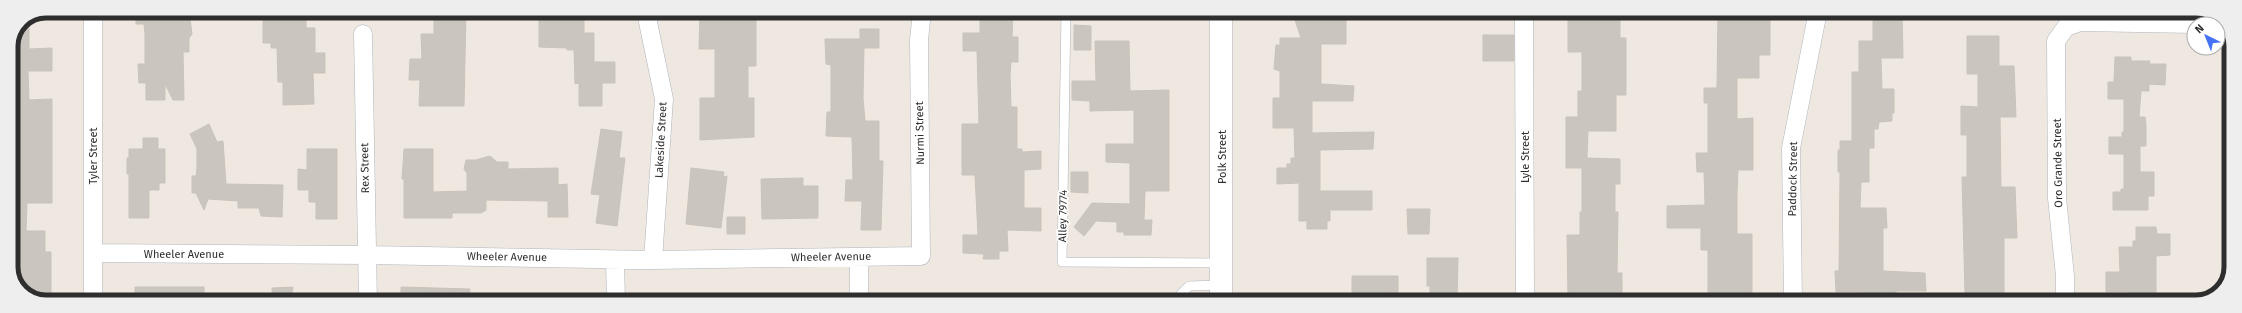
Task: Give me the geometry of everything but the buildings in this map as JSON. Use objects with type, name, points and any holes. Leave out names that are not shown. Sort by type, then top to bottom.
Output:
[{"type":"street","name":"Tyler Street","points":[[93,18],[93,295]]},
{"type":"street","name":"Nurmi Street","points":[[921,18],[919,40],[921,256]]},
{"type":"street","name":"Polk Street","points":[[1221,18],[1221,283]]},
{"type":"street","name":"Lyle Street","points":[[1524,18],[1525,295]]},
{"type":"street","name":"Paddock Street","points":[[1793,295],[1791,148],[1817,18]]},
{"type":"street","name":"Lakeside Street","points":[[648,22],[664,99],[653,260]]},
{"type":"street","name":"Oro Grande Street","points":[[2065,295],[2065,276],[2057,198],[2056,41],[2066,27],[2080,22],[2186,24]]},
{"type":"street","name":"Rex Street","points":[[363,34],[368,295]]},
{"type":"street","name":"Wheeler Avenue","points":[[94,253],[367,255],[615,260],[921,256]]},
{"type":"street","points":[[859,256],[859,295]]},
{"type":"street","points":[[615,260],[616,295]]},
{"type":"lane","name":"Alley 79774","points":[[1066,18],[1062,262],[1221,283]]},
{"type":"lane","points":[[1181,295],[1189,286],[1221,283]]}]
